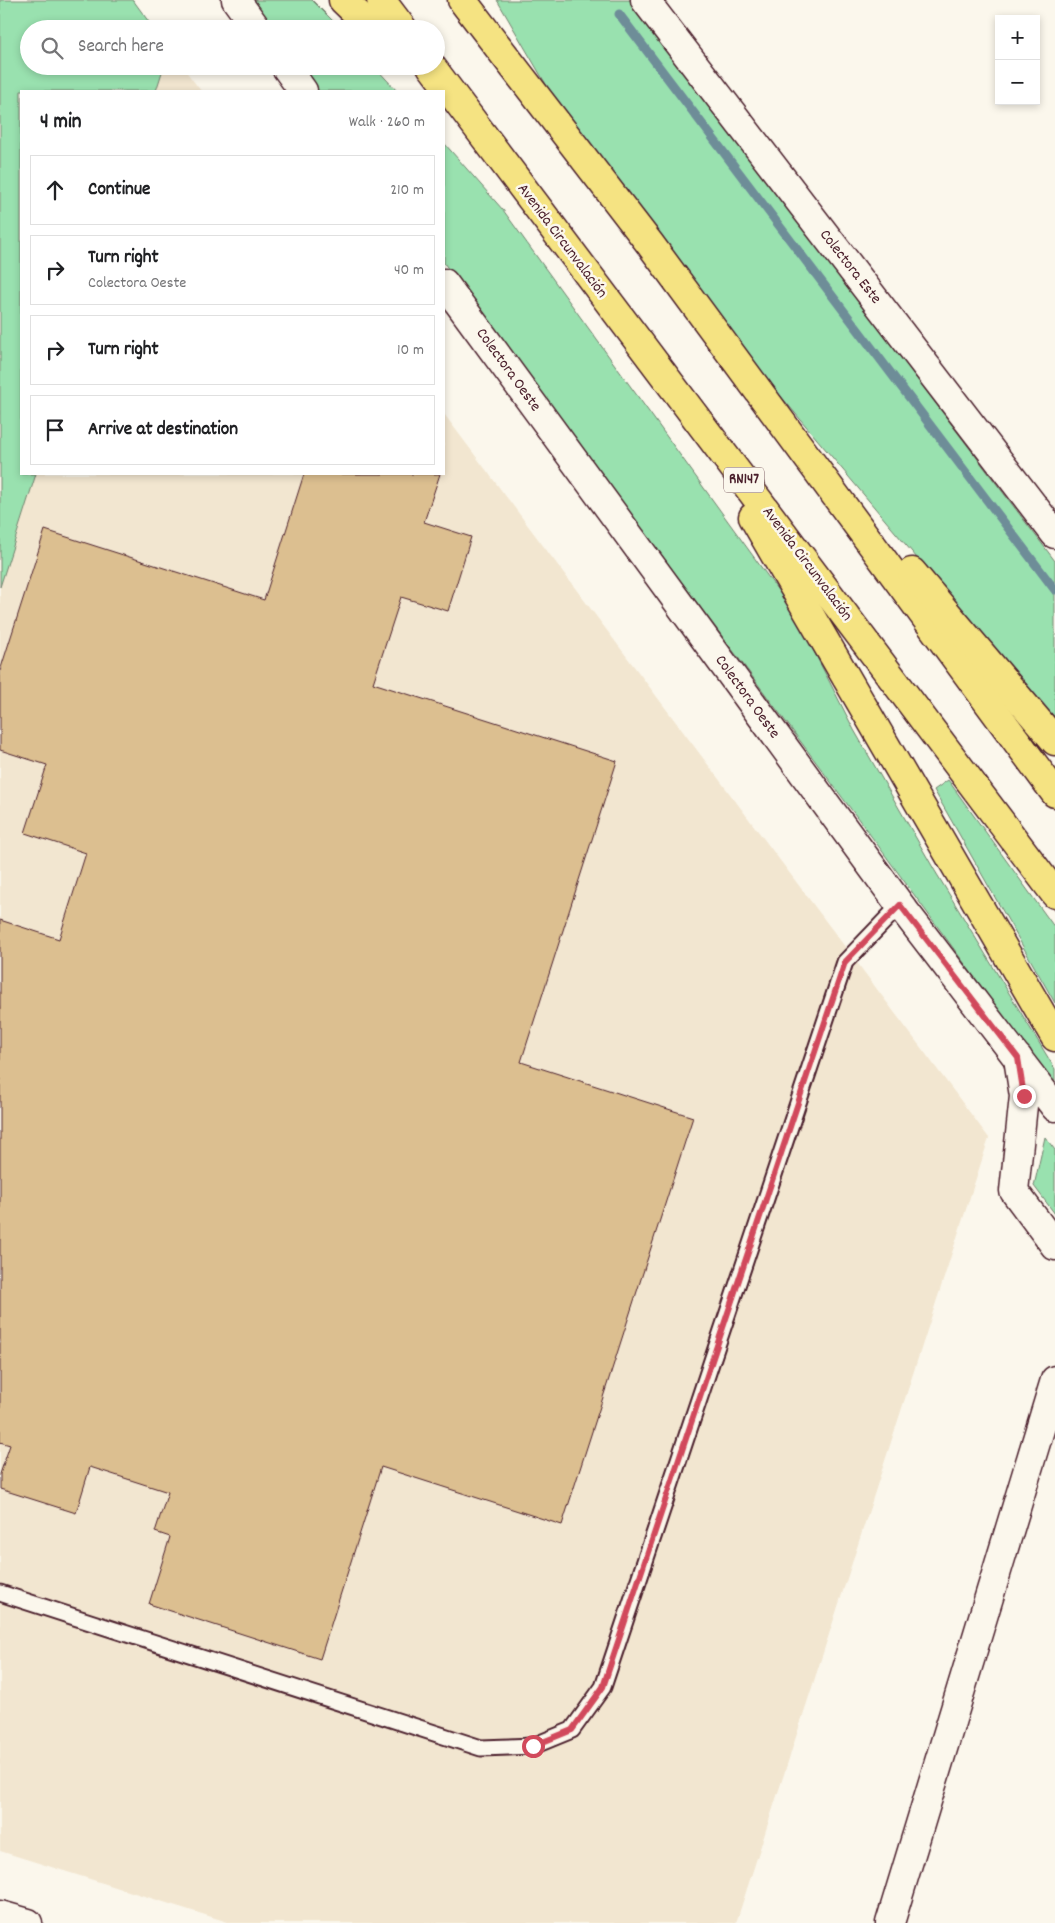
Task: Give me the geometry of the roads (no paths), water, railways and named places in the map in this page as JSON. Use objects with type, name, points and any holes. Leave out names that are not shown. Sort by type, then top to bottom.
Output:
[{"type":"highway","points":[[342,0],[363,20]]},
{"type":"highway","points":[[381,0],[396,20]]},
{"type":"highway","points":[[462,0],[650,244],[1055,793]]},
{"type":"highway","points":[[480,0],[520,75]]},
{"type":"highway","points":[[423,75],[439,90]]},
{"type":"highway","name":"Avenida Circunvalación","points":[[438,75],[1055,894]]},
{"type":"highway","points":[[445,96],[473,122]]},
{"type":"highway","points":[[683,400],[1055,1037]]},
{"type":"highway","points":[[764,400],[796,435],[1055,741]]},
{"type":"street","points":[[236,0],[251,20]]},
{"type":"street","name":"Colectora Este","points":[[645,0],[1055,534]]},
{"type":"street","points":[[291,75],[302,90]]},
{"type":"street","name":"Colectora Oeste","points":[[445,284],[900,905],[1055,1107]]},
{"type":"street","points":[[1018,1058],[1024,1096],[1014,1191],[1055,1246]]},
{"type":"street","points":[[890,1923],[1055,1380]]},
{"type":"street","points":[[0,1915],[28,1923]]},
{"type":"lane","points":[[0,1593],[480,1748],[533,1746],[572,1730],[603,1687],[845,962],[900,905]]},
{"type":"waterway","points":[[619,14],[1055,590]]}]
